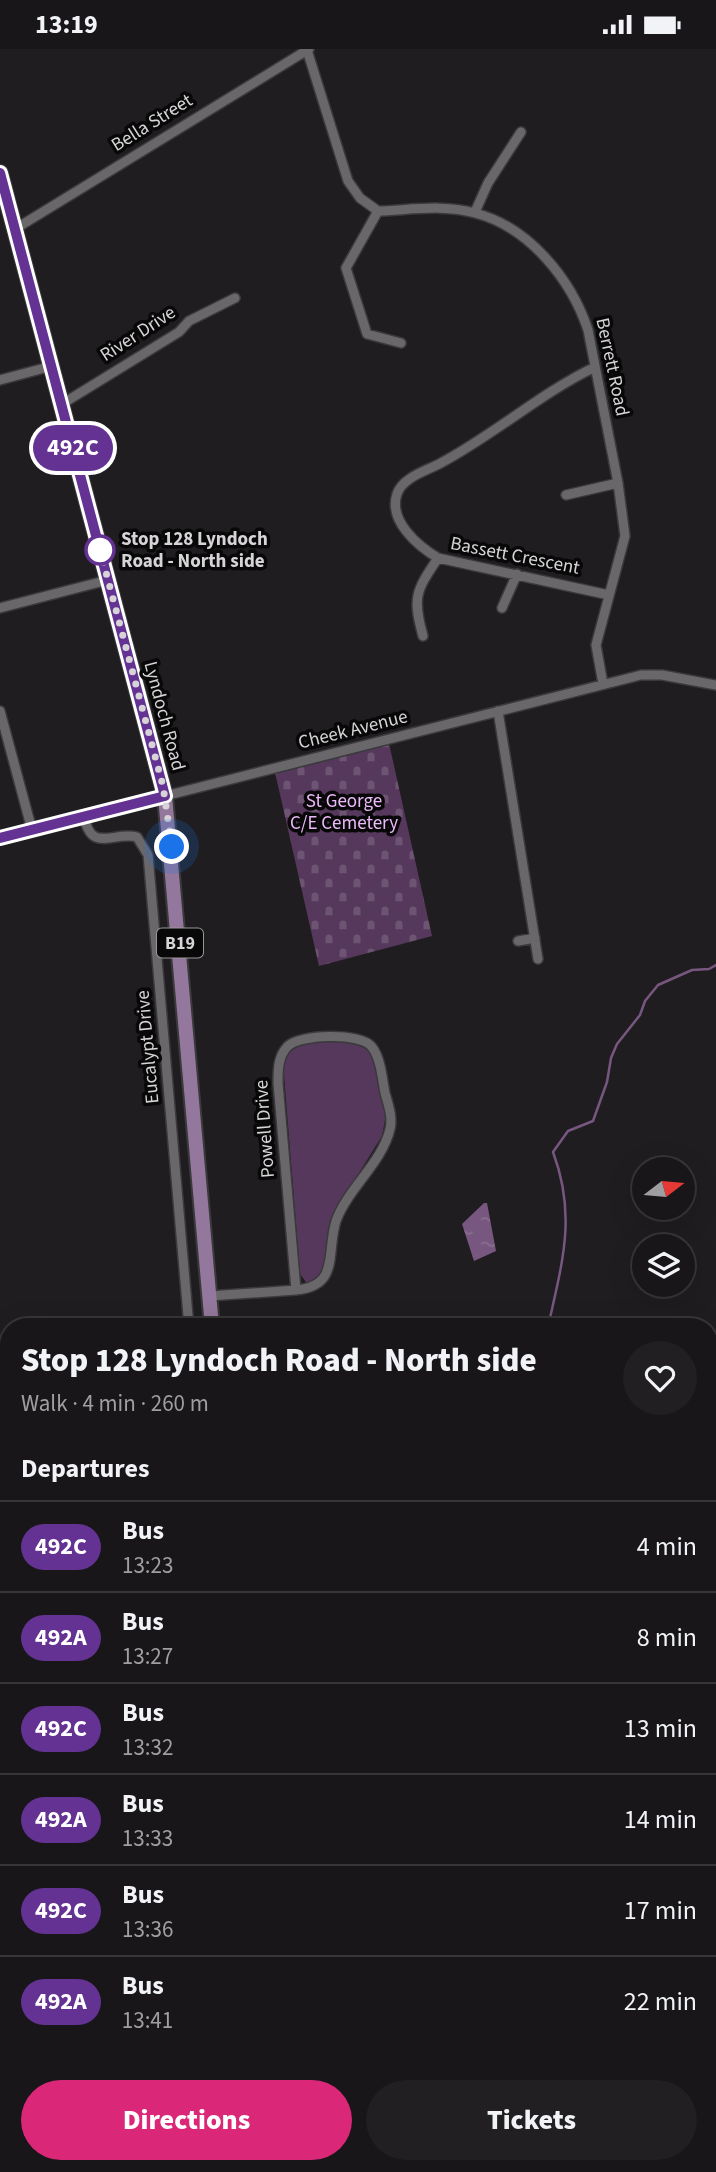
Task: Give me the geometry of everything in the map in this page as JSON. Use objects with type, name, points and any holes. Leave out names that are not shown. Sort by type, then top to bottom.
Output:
[{"type":"main road","name":"Lyndoch Road","points":[[0,173],[165,796],[211,1318]]},
{"type":"street","points":[[308,50],[348,181],[360,198],[378,211],[346,268],[367,334],[401,343]]},
{"type":"street","name":"Bella Street","points":[[15,229],[308,50]]},
{"type":"street","points":[[475,212],[488,183],[522,132]]},
{"type":"street","name":"Berrett Road","points":[[378,211],[433,207],[475,212],[516,230],[548,261],[580,307],[595,366],[618,482],[625,537],[596,645],[603,684]]},
{"type":"street","name":"River Drive","points":[[62,404],[179,332],[189,321],[235,297]]},
{"type":"street","points":[[0,380],[52,366]]},
{"type":"street","name":"Bassett Crescent","points":[[595,366],[534,400],[477,444],[401,487],[396,499],[397,513],[417,545],[438,558],[609,595]]},
{"type":"street","points":[[566,495],[618,482]]},
{"type":"street","points":[[423,636],[415,608],[416,591],[438,558]]},
{"type":"street","points":[[502,608],[517,574]]},
{"type":"street","points":[[0,608],[108,580]]},
{"type":"street","name":"Cheek Avenue","points":[[0,838],[641,675],[716,685]]},
{"type":"street","points":[[0,711],[32,830]]},
{"type":"street","points":[[498,711],[538,959]]},
{"type":"street","name":"Eucalypt Drive","points":[[84,816],[86,829],[93,836],[107,839],[123,835],[137,837],[148,855],[188,1318]]},
{"type":"street","points":[[518,941],[535,938]]},
{"type":"street","name":"Powell Drive","points":[[209,1296],[296,1290],[308,1289],[323,1280],[336,1221],[354,1188],[386,1142],[391,1127],[378,1057],[369,1043],[355,1036],[297,1041],[286,1048],[279,1062],[278,1083],[296,1290]]},
{"type":"green space","name":"St George C/E Cemetery","points":[[388,739],[432,936],[319,966],[274,768]]},
{"type":"green space","points":[[350,1040],[368,1048],[374,1057],[386,1115],[382,1136],[338,1207],[322,1274],[313,1282],[306,1282],[300,1274],[283,1063],[294,1049],[302,1045]]},
{"type":"water","points":[[487,1203],[496,1251],[474,1261],[462,1224]]},
{"type":"waterway","points":[[550,1318],[562,1260],[566,1219],[560,1175],[553,1152],[568,1131],[593,1121],[617,1044],[640,1015],[645,1001],[658,985],[692,970],[709,969],[716,965]]},
{"type":"bus line","name":"492C","points":[[0,173],[165,796],[0,838]]},
{"type":"place","name":"Stop 128 Lyndoch Road - North side","points":[[100,550]]},
{"type":"route","points":[[100,550],[163,786],[172,847]]}]
